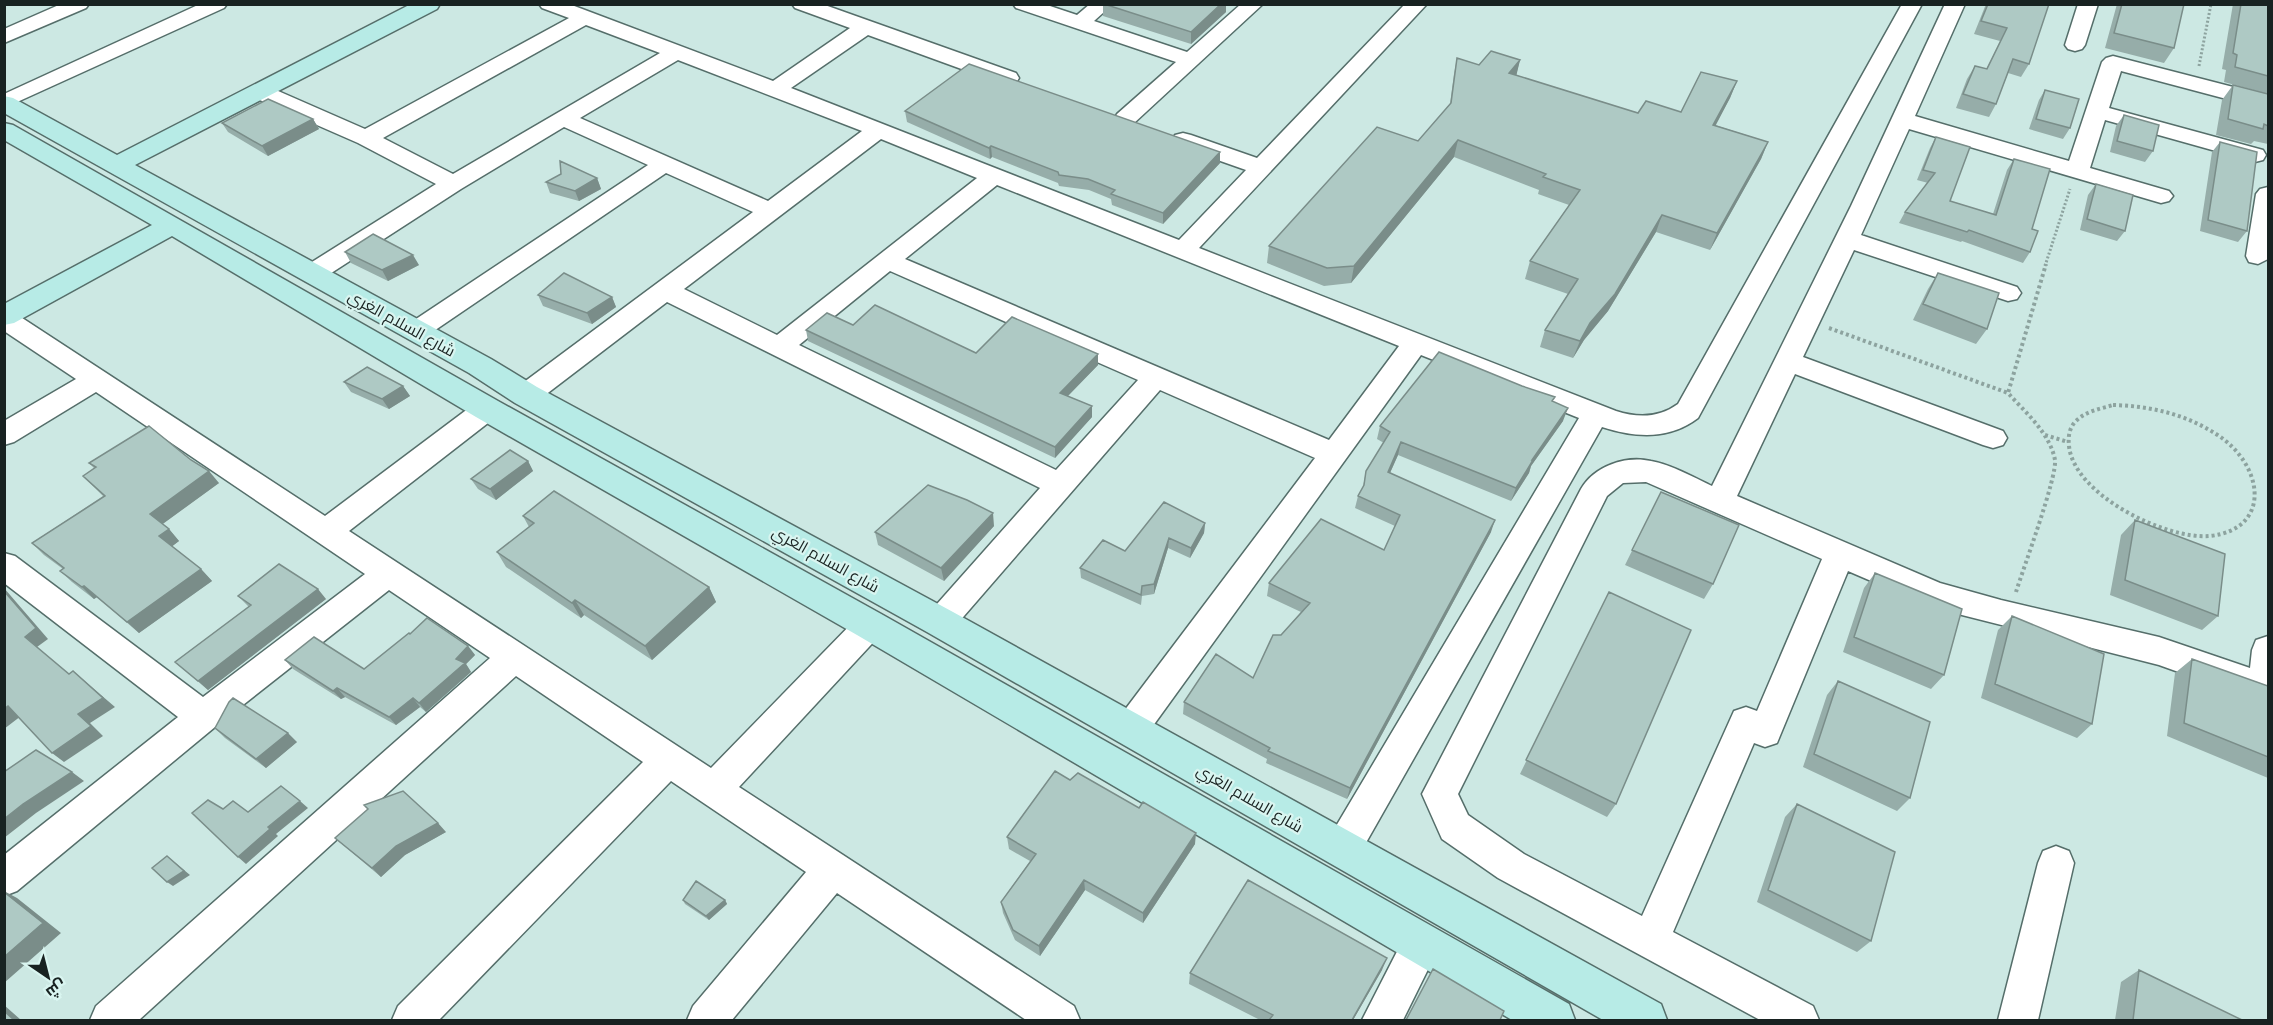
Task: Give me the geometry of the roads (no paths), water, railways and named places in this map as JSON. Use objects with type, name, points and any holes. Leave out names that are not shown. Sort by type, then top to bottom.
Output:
[{"type":"main road","points":[[107,159],[393,4]]},
{"type":"main road","points":[[107,159],[261,92],[429,4]]},
{"type":"main road","name":"شارع السلام الغري","points":[[4,102],[480,366],[526,395],[940,622],[1645,1020]]},
{"type":"main road","name":"شارع السلام الغري","points":[[4,130],[164,220],[487,409],[870,625],[1553,1020]]},
{"type":"main road","points":[[4,298],[164,220]]},
{"type":"main road","points":[[4,317],[164,220]]},
{"type":"main road","points":[[450,386],[480,366]]},
{"type":"main road","points":[[1511,996],[1529,956]]},
{"type":"street","points":[[4,102],[217,4]]},
{"type":"street","points":[[549,4],[775,89],[1596,414],[1620,423],[1649,426],[1672,422],[1688,411],[1912,4]]},
{"type":"street","points":[[802,4],[1024,83]]},
{"type":"street","points":[[1023,4],[1191,60]]},
{"type":"street","points":[[1078,24],[1102,4]]},
{"type":"street","points":[[1125,119],[1253,4]]},
{"type":"street","points":[[1183,250],[1417,4]]},
{"type":"street","points":[[1719,502],[1904,120],[1955,4]]},
{"type":"street","points":[[2075,45],[2088,4]]},
{"type":"street","points":[[4,37],[71,6]]},
{"type":"street","points":[[366,138],[584,18]]},
{"type":"street","points":[[775,89],[866,27]]},
{"type":"street","points":[[313,273],[453,184],[676,52]]},
{"type":"street","points":[[2077,172],[2113,62],[2268,103]]},
{"type":"street","points":[[261,92],[366,138],[453,184]]},
{"type":"street","points":[[1102,111],[1261,167]]},
{"type":"street","points":[[2097,111],[2255,155]]},
{"type":"street","points":[[564,119],[771,211]]},
{"type":"street","points":[[1904,120],[2161,196]]},
{"type":"street","points":[[526,395],[878,130]]},
{"type":"street","points":[[416,331],[666,163]]},
{"type":"street","points":[[779,347],[994,176]]},
{"type":"street","points":[[2258,256],[2268,194]]},
{"type":"street","points":[[1847,239],[2008,293]]},
{"type":"street","points":[[888,261],[1334,454]]},
{"type":"street","points":[[664,290],[1060,485]]},
{"type":"street","points":[[4,317],[833,869],[1020,1010],[1060,1020]]},
{"type":"street","points":[[1130,730],[1417,342]]},
{"type":"street","points":[[1788,361],[1993,438]]},
{"type":"street","points":[[940,622],[1157,376]]},
{"type":"street","points":[[4,435],[97,380]]},
{"type":"street","points":[[326,532],[487,409]]},
{"type":"street","points":[[1342,850],[1596,414]]},
{"type":"street","points":[[1799,1020],[1511,866],[1455,827],[1440,794],[1601,482],[1608,477],[1627,471],[1649,471],[1931,593],[1975,608],[2123,642],[2193,661],[2266,689],[2268,650]]},
{"type":"street","points":[[1650,941],[1746,722],[1766,732],[1840,554]]},
{"type":"street","points":[[4,565],[203,717]]},
{"type":"street","points":[[4,878],[203,717],[388,573]]},
{"type":"street","points":[[713,790],[870,625]]},
{"type":"street","points":[[110,1020],[514,657]]},
{"type":"street","points":[[412,1020],[669,760]]},
{"type":"street","points":[[2018,1020],[2056,863]]},
{"type":"street","points":[[707,1020],[833,869]]},
{"type":"street","points":[[1382,1020],[1421,945]]}]
